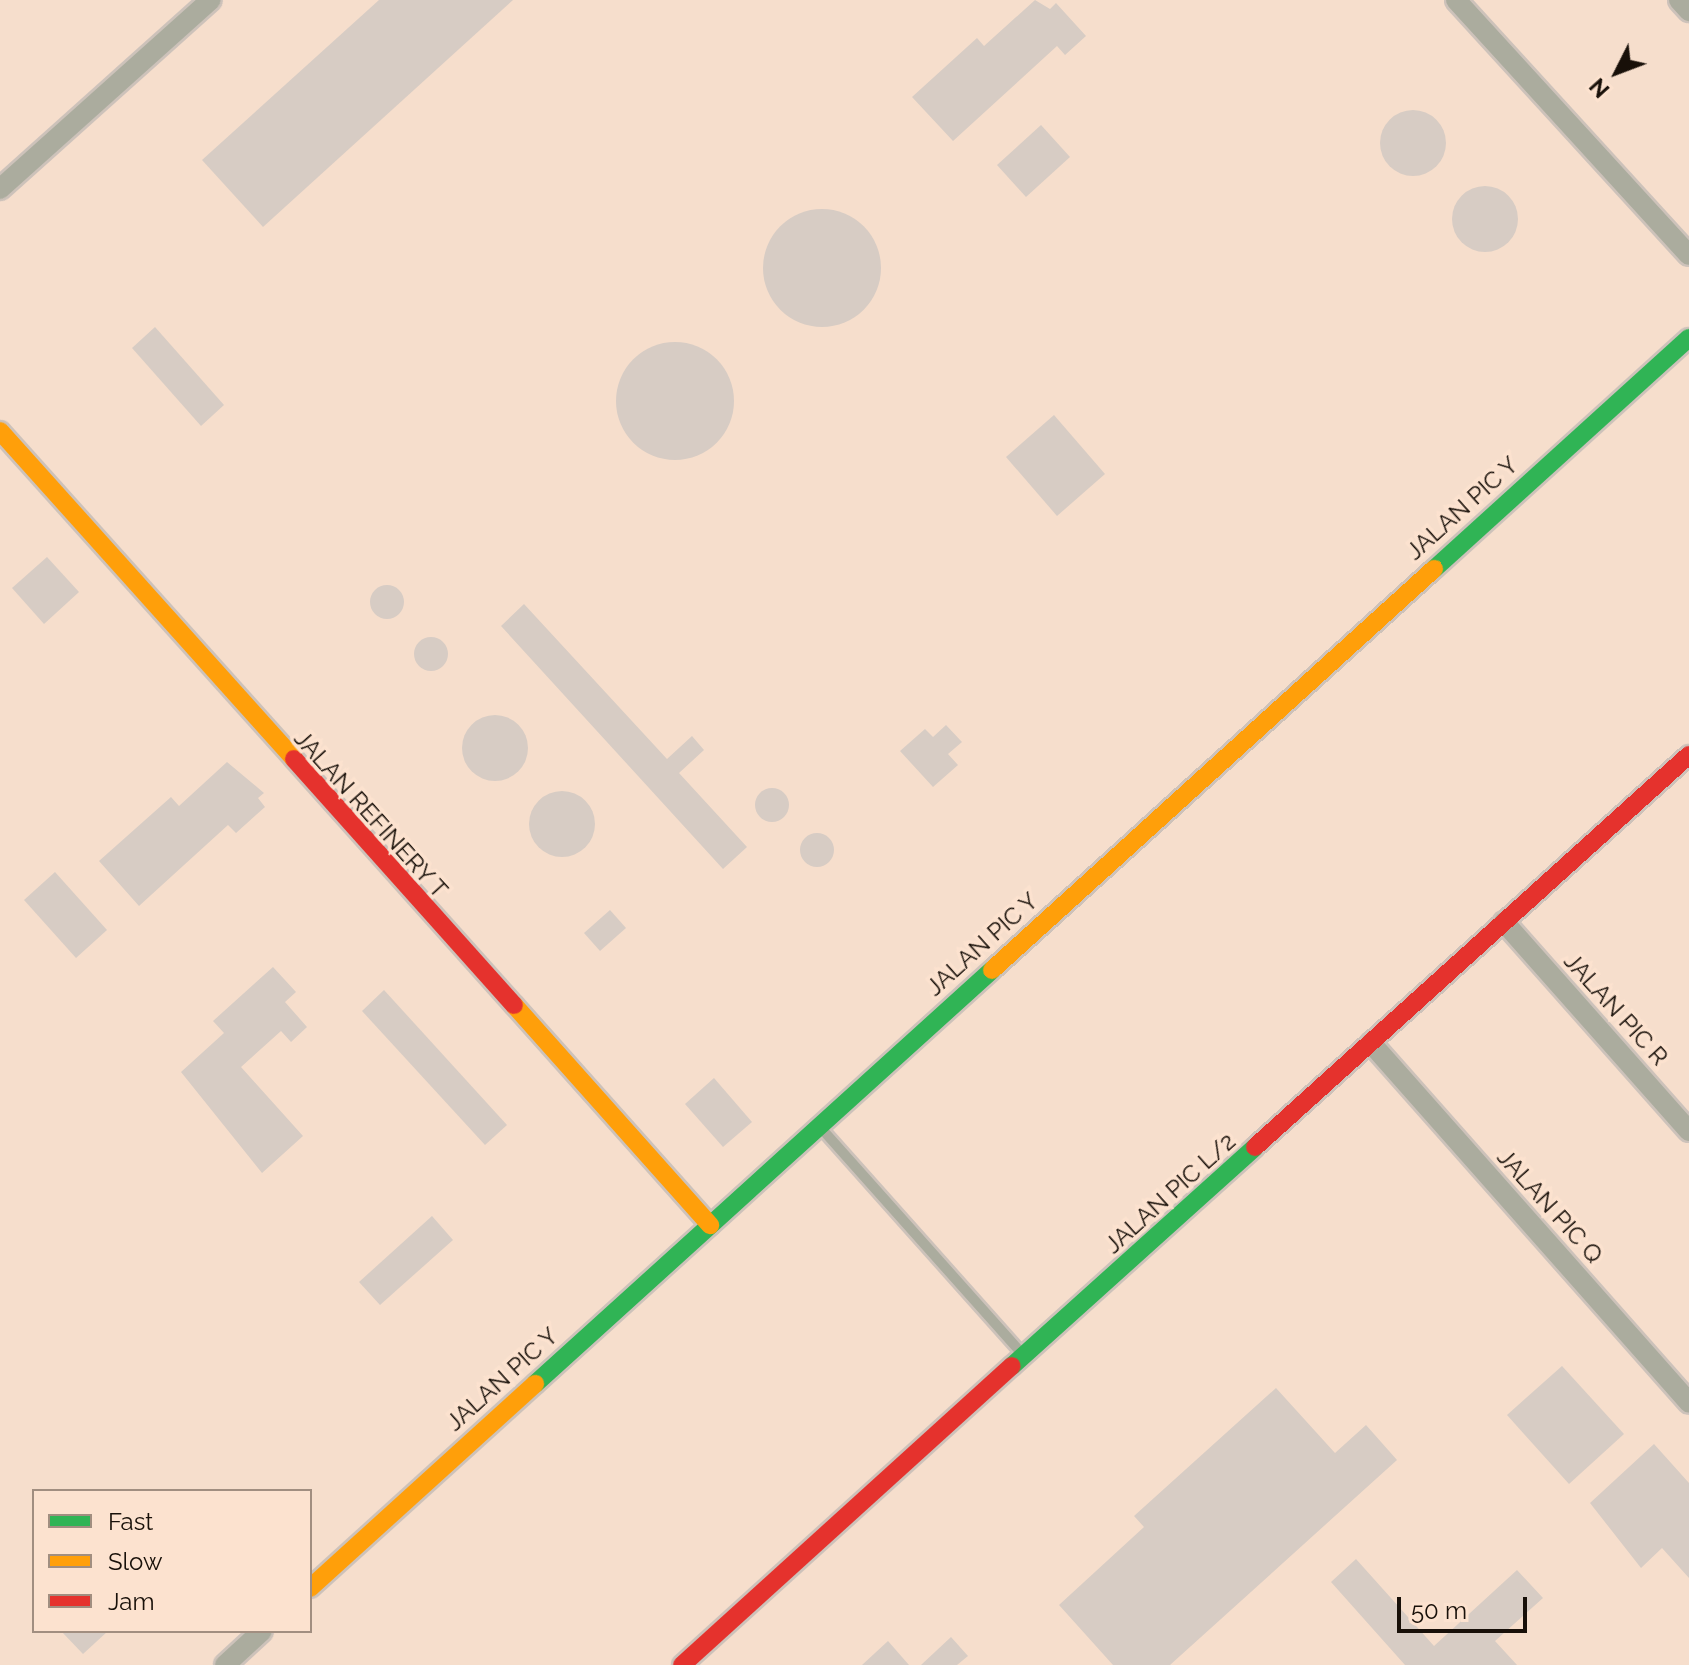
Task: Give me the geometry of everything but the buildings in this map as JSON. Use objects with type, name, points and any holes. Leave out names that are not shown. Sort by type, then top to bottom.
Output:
[{"type":"street","points":[[0,189],[211,0]]},
{"type":"street","points":[[1456,0],[1689,255]]},
{"type":"street","points":[[1679,0],[1689,11]]},
{"type":"street","name":"JALAN PIC Y","points":[[312,1586],[1689,338]]},
{"type":"street","name":"JALAN REFINERY T","points":[[0,431],[710,1225]]},
{"type":"street","name":"JALAN PIC L/2","points":[[682,1665],[1689,755]]},
{"type":"street","name":"JALAN PIC R","points":[[1504,922],[1689,1131]]},
{"type":"street","name":"JALAN PIC Q","points":[[1371,1043],[1689,1402]]},
{"type":"street","points":[[225,1665],[260,1633]]},
{"type":"lane","points":[[819,1126],[1024,1357]]},
{"type":"shaded area","points":[[0,0],[1689,0],[1689,1665],[0,1665]]},
{"type":"traffic: fast","points":[[1434,569],[1689,338]]},
{"type":"traffic: fast","points":[[535,1384],[992,970]]},
{"type":"traffic: fast","points":[[1012,1366],[1255,1147]]},
{"type":"traffic: slow","points":[[0,431],[294,759]]},
{"type":"traffic: slow","points":[[992,970],[1434,569]]},
{"type":"traffic: slow","points":[[514,1005],[710,1225]]},
{"type":"traffic: slow","points":[[312,1586],[535,1384]]},
{"type":"traffic: jam","points":[[1255,1147],[1689,755]]},
{"type":"traffic: jam","points":[[294,759],[514,1005]]},
{"type":"traffic: jam","points":[[682,1665],[1012,1366]]}]
